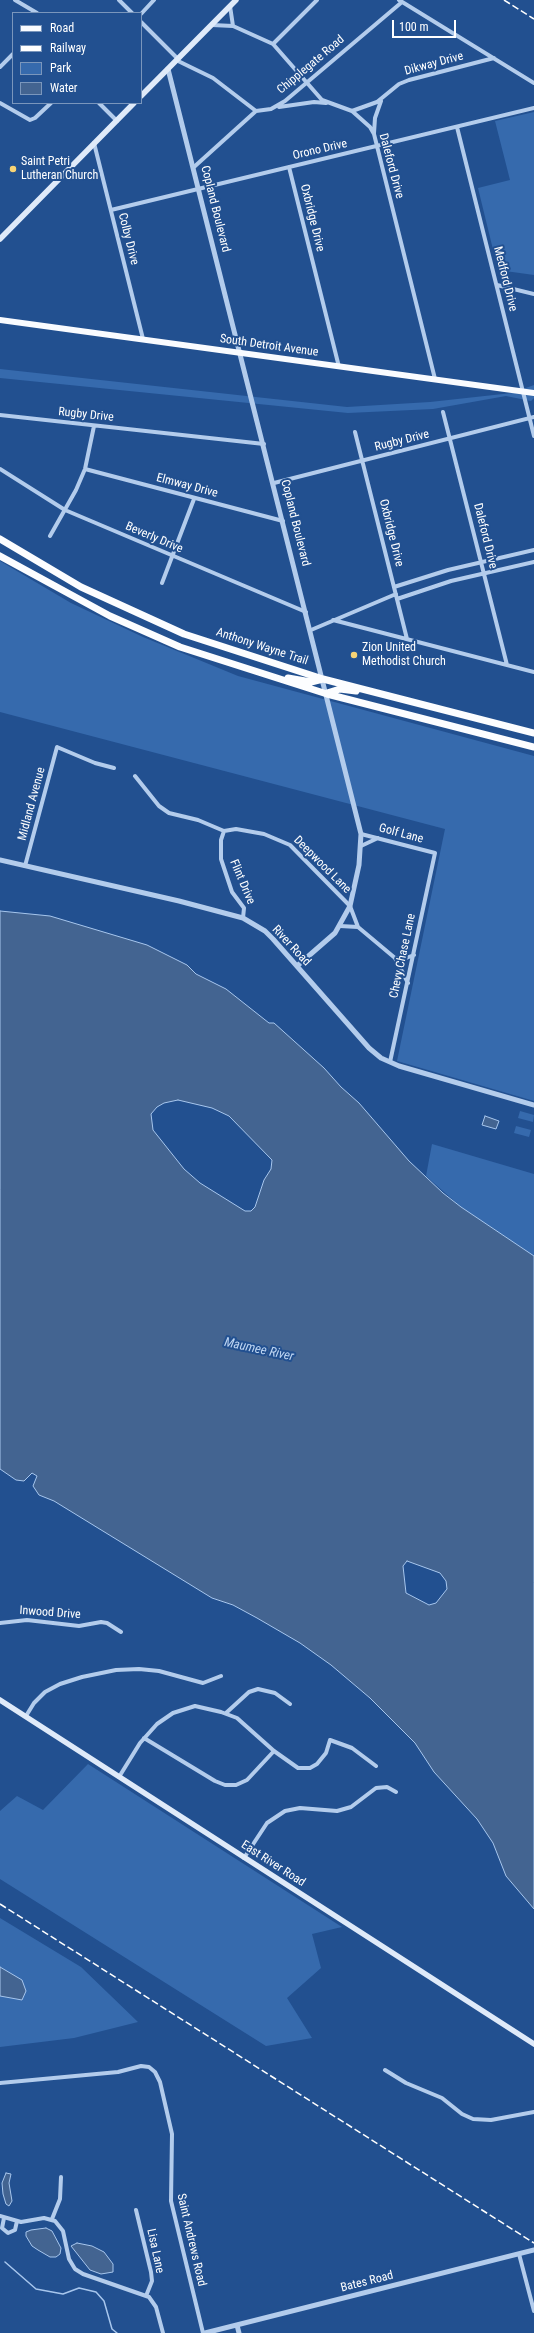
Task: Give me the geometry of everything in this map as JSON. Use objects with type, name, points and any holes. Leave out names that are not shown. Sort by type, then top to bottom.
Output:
[{"type":"highway","name":"Anthony Wayne Trail","points":[[0,539],[81,587],[184,634],[323,679],[534,733]]},
{"type":"highway","name":"Anthony Wayne Trail","points":[[0,556],[110,616],[180,647],[241,668],[327,694],[534,747]]},
{"type":"highway","points":[[241,668],[311,682],[323,679]]},
{"type":"highway","points":[[327,694],[340,689],[393,696]]},
{"type":"main road","points":[[142,95],[236,0]]},
{"type":"main road","points":[[0,239],[133,104]]},
{"type":"main road","name":"South Detroit Avenue","points":[[0,320],[435,379],[534,394]]},
{"type":"main road","name":"East River Road","points":[[0,1700],[534,2044]]},
{"type":"street","points":[[15,0],[35,12]]},
{"type":"street","points":[[119,0],[131,12]]},
{"type":"street","points":[[142,13],[154,0]]},
{"type":"street","points":[[273,44],[318,0]]},
{"type":"street","points":[[400,1],[534,83]]},
{"type":"street","name":"Chipplegate Road","points":[[256,111],[271,108],[285,102],[400,1]]},
{"type":"street","points":[[230,6],[233,26]]},
{"type":"street","points":[[142,23],[177,60],[213,78],[256,111],[194,167]]},
{"type":"street","name":"Daleford Drive","points":[[212,25],[233,26],[273,44],[322,100],[329,104],[352,111],[366,123],[374,134],[435,379]]},
{"type":"street","points":[[0,67],[12,55]]},
{"type":"street","name":"Dikway Drive","points":[[352,111],[365,108],[378,102],[399,84],[409,80],[494,58]]},
{"type":"street","name":"Copland Boulevard","points":[[168,68],[307,612],[361,834],[360,865],[350,906],[340,926],[297,966]]},
{"type":"street","points":[[374,134],[375,118],[383,97]]},
{"type":"street","points":[[271,108],[307,102],[329,104]]},
{"type":"street","points":[[0,104],[26,120],[35,118],[50,104]]},
{"type":"street","points":[[100,104],[117,120]]},
{"type":"street","name":"Orono Drive","points":[[111,210],[534,108]]},
{"type":"street","name":"Medford Drive","points":[[457,127],[523,392],[532,418],[534,436]]},
{"type":"street","name":"Colby Drive","points":[[94,143],[143,339]]},
{"type":"street","name":"Oxbridge Drive","points":[[289,167],[339,367]]},
{"type":"street","points":[[497,285],[534,294]]},
{"type":"street","name":"Daleford Drive","points":[[443,412],[507,665]]},
{"type":"street","name":"Rugby Drive","points":[[0,415],[264,444]]},
{"type":"street","name":"Rugby Drive","points":[[274,483],[532,418]]},
{"type":"street","points":[[50,536],[65,510],[84,469],[94,426]]},
{"type":"street","name":"Oxbridge Drive","points":[[355,432],[407,639]]},
{"type":"street","name":"Beverly Drive","points":[[0,469],[65,510],[173,557],[307,612]]},
{"type":"street","name":"Elmway Drive","points":[[84,469],[194,499],[284,521]]},
{"type":"street","points":[[162,583],[194,499]]},
{"type":"street","points":[[394,587],[481,562],[534,550]]},
{"type":"street","points":[[311,630],[396,596],[483,573],[534,562]]},
{"type":"street","points":[[333,620],[534,672]]},
{"type":"street","name":"Midland Avenue","points":[[26,866],[57,747],[95,763],[114,768]]},
{"type":"street","name":"Deepwood Lane","points":[[135,776],[165,811],[198,820],[224,831],[248,831],[284,841],[296,850],[326,884],[350,906],[358,926],[395,958],[408,983]]},
{"type":"street","name":"Flint Drive","points":[[224,831],[221,840],[221,859],[232,892],[244,908],[243,918]]},
{"type":"street","name":"Golf Lane","points":[[361,834],[435,853]]},
{"type":"street","points":[[361,846],[378,838]]},
{"type":"street","name":"Chevy Chase Lane","points":[[390,1062],[435,853]]},
{"type":"street","name":"River Road","points":[[0,860],[179,900],[243,918],[265,931],[369,1048],[390,1062],[534,1105]]},
{"type":"street","points":[[340,926],[358,926]]},
{"type":"street","points":[[395,958],[406,958],[414,954]]},
{"type":"street","name":"Inwood Drive","points":[[0,1623],[27,1620],[79,1626],[101,1622],[107,1623],[121,1632]]},
{"type":"street","points":[[26,1716],[40,1696],[53,1687],[69,1681],[98,1674],[122,1670],[150,1670],[203,1682],[221,1676]]},
{"type":"street","points":[[226,1713],[249,1692],[258,1689],[275,1693],[290,1704]]},
{"type":"street","points":[[119,1777],[144,1738],[165,1718],[182,1709],[201,1707],[226,1713],[245,1724],[274,1751],[295,1767],[310,1768],[322,1759],[330,1740],[352,1748],[376,1766]]},
{"type":"street","points":[[144,1738],[215,1781],[228,1785],[247,1780],[274,1751]]},
{"type":"street","points":[[244,1858],[267,1824],[285,1811],[300,1808],[332,1811],[342,1810],[355,1804],[376,1788],[387,1787],[396,1792]]},
{"type":"street","name":"Saint Andrews Road","points":[[0,2083],[118,2072],[141,2066],[149,2068],[155,2072],[160,2082],[172,2134],[171,2201],[204,2333]]},
{"type":"street","points":[[385,2070],[417,2088],[442,2098],[462,2114],[473,2119],[491,2120],[534,2112]]},
{"type":"street","points":[[52,2219],[60,2199],[61,2177]]},
{"type":"street","name":"Lisa Lane","points":[[136,2210],[151,2272],[152,2281],[146,2296]]},
{"type":"street","points":[[17,2221],[15,2230],[8,2233],[2,2228],[2,2217],[26,2222],[44,2218],[52,2219],[61,2228],[71,2263],[75,2269],[83,2274],[146,2296],[156,2307],[163,2333]]},
{"type":"street","name":"Bates Road","points":[[204,2333],[534,2250]]},
{"type":"street","points":[[519,2254],[534,2311]]},
{"type":"street","points":[[237,2325],[239,2333]]},
{"type":"green space","points":[[534,112],[534,275],[498,270],[478,188],[510,180],[495,121]]},
{"type":"green space","points":[[0,369],[347,407],[430,402],[512,393],[534,385],[534,398],[531,401],[506,396],[433,409],[348,413],[0,378]]},
{"type":"green space","points":[[0,561],[71,603],[143,637],[238,676],[534,756],[534,1101],[397,1061],[445,829],[0,712]]},
{"type":"green space","points":[[520,1111],[534,1115],[533,1122],[518,1118]]},
{"type":"green space","points":[[516,1126],[531,1130],[529,1137],[514,1133]]},
{"type":"green space","points":[[432,1144],[534,1174],[534,1256],[461,1207],[426,1176]]},
{"type":"green space","points":[[88,1764],[342,1927],[312,1934],[321,1968],[287,1998],[312,2038],[266,2046],[0,1879],[0,1811],[17,1796],[43,1810]]},
{"type":"green space","points":[[0,1918],[81,1967],[138,2022],[74,2038],[0,2047]]},
{"type":"water","name":"Maumee River","points":[[0,911],[50,916],[147,945],[187,965],[196,974],[226,989],[269,1023],[274,1023],[324,1068],[341,1087],[359,1103],[409,1161],[443,1193],[461,1207],[534,1256],[534,1909],[506,1876],[493,1843],[477,1819],[434,1772],[415,1743],[370,1698],[331,1665],[300,1643],[233,1605],[212,1598],[54,1501],[39,1495],[33,1486],[37,1476],[32,1473],[24,1481],[16,1480],[0,1469]],"holes":[[[178,1100],[212,1108],[229,1116],[272,1160],[271,1169],[264,1180],[255,1207],[251,1211],[245,1211],[200,1183],[184,1169],[153,1130],[151,1114],[157,1107],[164,1103]],[[407,1561],[440,1573],[446,1581],[447,1589],[436,1603],[429,1605],[406,1593],[403,1566]]]},
{"type":"water","points":[[485,1116],[499,1121],[496,1129],[482,1125]]},
{"type":"water","points":[[0,1967],[22,1980],[26,1991],[22,2000],[0,1996]]},
{"type":"water","points":[[6,2173],[11,2174],[9,2183],[12,2201],[9,2206],[6,2204],[2,2183]]},
{"type":"water","points":[[46,2228],[52,2231],[61,2248],[60,2254],[56,2257],[50,2257],[32,2246],[26,2236],[26,2232],[31,2230]]},
{"type":"water","points":[[77,2243],[92,2246],[104,2252],[113,2264],[113,2272],[101,2274],[90,2270],[71,2246]]},
{"type":"waterway","points":[[5,2262],[36,2289],[63,2294],[79,2288],[96,2292],[104,2301],[112,2329],[117,2333]]},
{"type":"railway","points":[[504,0],[534,19]]},
{"type":"railway","points":[[0,1904],[534,2243]]},
{"type":"place","name":"Saint Petri Lutheran Church","points":[[13,169]]},
{"type":"place","name":"Zion United Methodist Church","points":[[354,655]]}]
